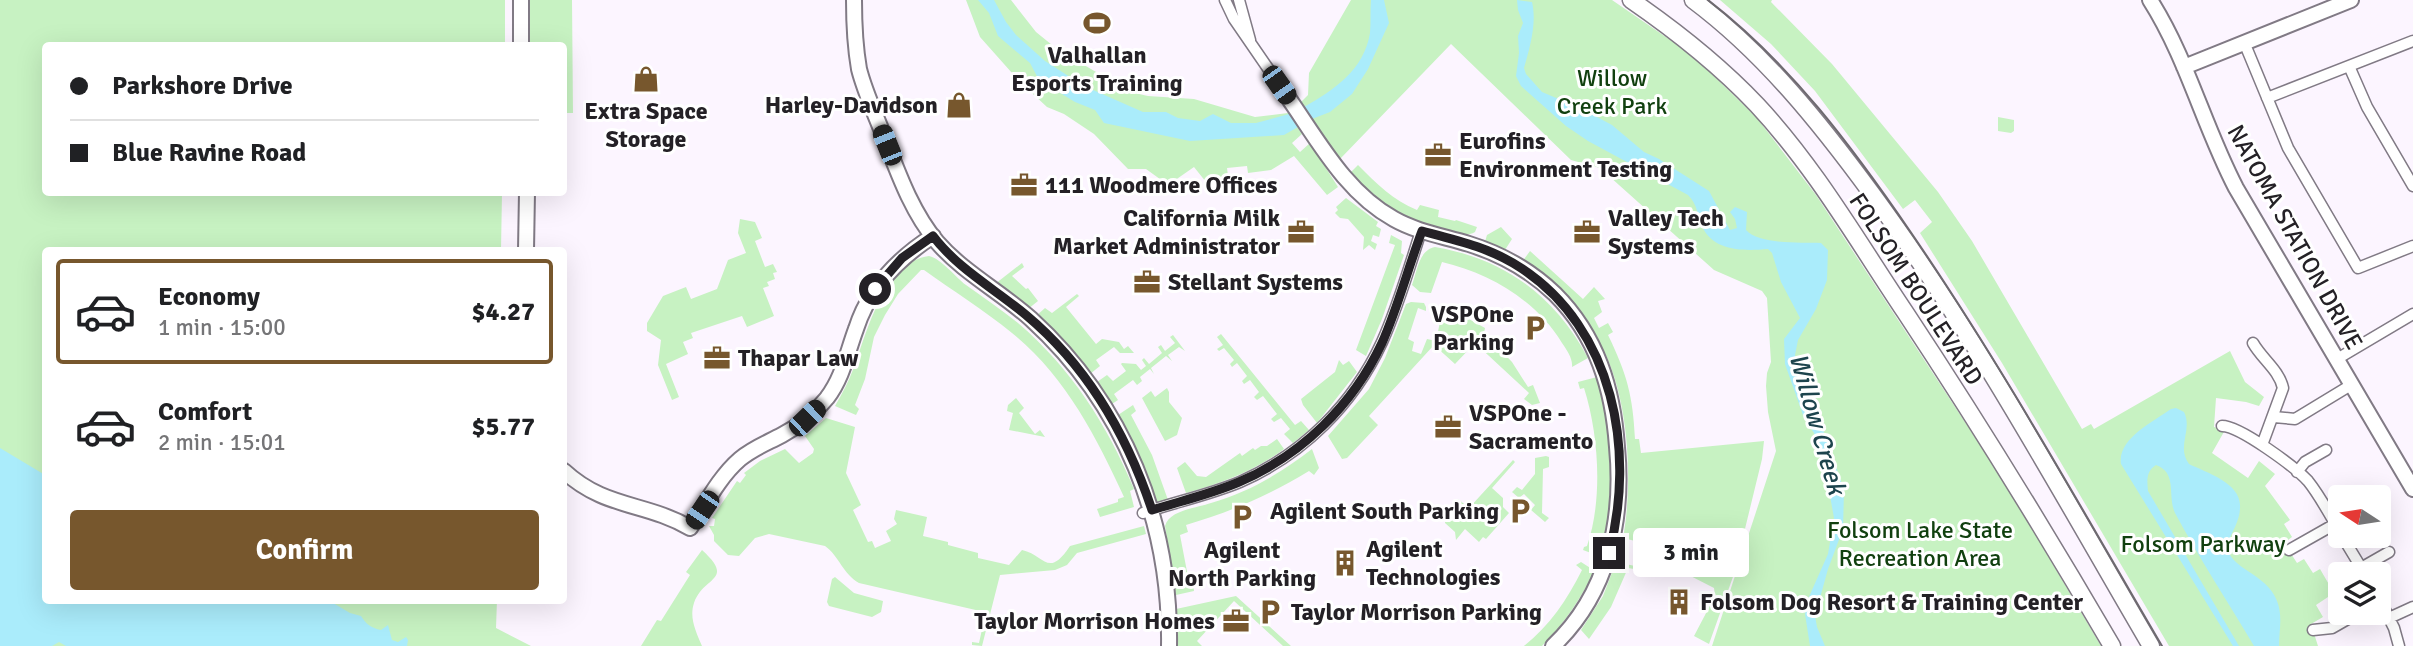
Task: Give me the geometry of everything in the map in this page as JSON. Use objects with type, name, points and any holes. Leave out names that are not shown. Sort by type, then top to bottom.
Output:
[{"type":"main road","name":"FOLSOM BOULEVARD","points":[[1630,0],[1690,42],[1729,77],[1757,106],[1808,168],[2026,499],[2112,646]]},
{"type":"main road","name":"FOLSOM BOULEVARD","points":[[1693,0],[1738,37],[1794,94],[1890,219],[1950,306],[1985,363],[2151,646]]},
{"type":"street","points":[[521,0],[521,42]]},
{"type":"street","points":[[854,0],[856,48],[865,88],[905,189],[933,236],[968,272],[1029,317],[1069,358],[1122,435],[1142,481],[1147,511],[1165,571],[1169,646]]},
{"type":"street","points":[[1225,0],[1234,19],[1308,127],[1336,167],[1360,194],[1390,217],[1422,231],[1494,253],[1538,280],[1555,294],[1578,322],[1596,352],[1607,379],[1615,418],[1619,467],[1617,522],[1609,553],[1594,590],[1578,617],[1552,646]]},
{"type":"street","points":[[1239,0],[1250,41]]},
{"type":"street","name":"NATOMA STATION DRIVE","points":[[2150,0],[2170,35],[2231,179],[2413,489]]},
{"type":"street","points":[[2184,67],[2351,0]]},
{"type":"street","points":[[2267,98],[2413,41]]},
{"type":"street","points":[[2244,42],[2288,148],[2358,268],[2413,246]]},
{"type":"street","points":[[2348,66],[2367,107],[2413,186]]},
{"type":"street","points":[[526,247],[527,196]]},
{"type":"street","points":[[1147,511],[1220,489],[1255,475],[1288,455],[1324,425],[1349,397],[1375,357],[1422,231]]},
{"type":"street","points":[[567,473],[589,491],[610,500],[653,511],[690,528],[741,458],[796,427],[827,398],[844,367],[859,321],[875,289],[902,258],[933,236]]},
{"type":"street","points":[[2337,359],[2412,318]]},
{"type":"street","points":[[2253,343],[2283,384],[2283,392],[2262,445]]},
{"type":"street","points":[[2274,417],[2295,419],[2351,385]]},
{"type":"street","points":[[2222,426],[2232,427],[2262,445],[2297,472],[2307,480],[2328,511]]},
{"type":"street","points":[[2297,472],[2305,461],[2326,450]]},
{"type":"street","points":[[2289,550],[2328,529]]},
{"type":"street","points":[[2375,562],[2389,552]]},
{"type":"street","points":[[2391,617],[2413,607]]},
{"type":"street","points":[[2391,624],[2399,646]]},
{"type":"street","points":[[2313,630],[2337,625]]},
{"type":"green space","points":[[0,0],[505,0],[505,42],[42,42],[42,196],[502,196],[501,247],[42,247],[42,604],[497,604],[496,628],[531,646],[0,646]]},
{"type":"green space","points":[[529,0],[572,0],[573,113],[567,113],[567,42],[530,42]]},
{"type":"green space","points":[[966,0],[1011,0],[1036,32],[1057,49],[1130,92],[1194,99],[1255,117],[1288,113],[1302,134],[1292,143],[1300,152],[1310,143],[1338,187],[1327,195],[1294,156],[1271,170],[1248,173],[1247,166],[1227,168],[1228,176],[1206,182],[1194,167],[1171,183],[1164,182],[1146,169],[1128,169],[1094,134],[1064,114],[1047,107],[1020,82],[980,37]]},
{"type":"green space","name":"Willow Creek Park","points":[[1351,0],[1612,0],[1679,46],[1709,71],[1757,118],[1816,195],[2005,483],[2101,646],[1712,646],[1776,451],[1766,386],[1771,362],[1767,298],[1762,291],[1714,270],[1600,168],[1571,160],[1451,44],[1340,159],[1299,104],[1308,95],[1309,73]]},
{"type":"green space","name":"Folsom Parkway","points":[[1720,0],[1772,0],[1832,64],[1938,192],[1972,241],[2082,429],[2091,424],[2094,429],[2230,351],[2245,382],[2264,397],[2259,406],[2216,398],[2214,427],[2225,430],[2212,453],[2248,478],[2259,461],[2275,474],[2265,486],[2290,520],[2284,524],[2292,537],[2284,543],[2297,563],[2304,559],[2313,573],[2320,569],[2328,583],[2328,597],[2316,605],[2323,617],[2311,624],[2318,646],[2169,646],[2002,363],[1920,233],[1932,222],[1915,200],[1903,209],[1815,91],[1771,44]]},
{"type":"green space","points":[[1998,117],[2014,120],[2014,131],[1998,131]]},
{"type":"green space","points":[[1358,165],[1400,201],[1417,210],[1420,205],[1439,210],[1438,217],[1477,227],[1475,232],[1466,235],[1439,230],[1407,218],[1381,204],[1349,174]]},
{"type":"green space","points":[[1346,198],[1378,222],[1376,226],[1381,229],[1379,237],[1373,235],[1371,241],[1377,244],[1375,250],[1369,245],[1363,250],[1364,237],[1348,219],[1340,218],[1335,213],[1338,210],[1336,207]]},
{"type":"green space","points":[[740,219],[755,222],[762,238],[755,241],[765,267],[773,264],[777,272],[773,273],[775,279],[767,282],[769,286],[763,288],[774,316],[747,327],[742,316],[691,333],[693,338],[683,342],[688,354],[666,364],[679,397],[672,400],[658,365],[661,340],[647,331],[647,323],[663,296],[686,287],[691,299],[717,289],[728,260],[746,253],[738,233]]},
{"type":"green space","points":[[1501,227],[1512,239],[1503,253],[1484,245],[1487,235]]},
{"type":"green space","points":[[1391,235],[1402,241],[1401,253],[1404,255],[1366,356],[1356,350],[1395,245],[1389,243]]},
{"type":"green space","points":[[1435,247],[1484,261],[1525,284],[1560,316],[1588,358],[1572,367],[1566,349],[1539,314],[1510,290],[1477,273],[1442,262],[1431,293],[1420,292],[1412,285],[1417,268],[1425,252]]},
{"type":"green space","points":[[1530,251],[1583,299],[1594,287],[1605,299],[1598,301],[1602,312],[1594,318],[1599,328],[1608,323],[1613,332],[1608,335],[1628,386],[1635,439],[1639,439],[1641,453],[1764,441],[1734,574],[1709,644],[1694,636],[1715,596],[1714,588],[1673,567],[1667,568],[1667,556],[1637,551],[1639,542],[1623,538],[1628,459],[1621,402],[1614,375],[1604,351],[1584,321],[1522,262]]},
{"type":"green space","points":[[929,256],[1018,323],[1055,359],[1086,399],[1112,443],[1134,489],[1130,491],[1134,507],[1100,517],[1097,509],[1118,502],[1118,499],[1124,497],[1090,430],[1063,388],[1048,368],[1012,333],[924,270],[898,294],[874,337],[865,379],[855,405],[859,409],[856,415],[835,406],[889,285],[900,271],[913,261]]},
{"type":"green space","points":[[1022,263],[1024,267],[1012,276],[1028,288],[1038,301],[1028,309],[995,284]]},
{"type":"green space","points":[[1077,294],[1079,296],[1066,307],[1096,344],[1102,339],[1119,342],[1124,349],[1128,346],[1134,353],[1120,353],[1114,347],[1096,360],[1100,366],[1090,374],[1065,343],[1036,316],[1045,308],[1052,313]]},
{"type":"green space","points":[[1424,303],[1426,307],[1426,311],[1418,308],[1408,339],[1414,342],[1412,351],[1421,354],[1427,339],[1436,341],[1440,322],[1433,320],[1437,308],[1444,310],[1444,318],[1465,324],[1467,318],[1485,328],[1484,333],[1512,362],[1528,387],[1533,385],[1540,403],[1532,405],[1524,399],[1529,393],[1475,343],[1455,364],[1434,345],[1369,416],[1378,425],[1347,458],[1342,459],[1328,436],[1369,389],[1385,358],[1406,304]]},
{"type":"green space","points":[[1221,334],[1295,425],[1301,421],[1309,430],[1293,443],[1284,434],[1290,429],[1281,418],[1274,422],[1271,419],[1277,414],[1263,396],[1257,400],[1254,397],[1259,392],[1250,380],[1244,384],[1242,381],[1247,376],[1237,363],[1232,367],[1230,364],[1234,360],[1224,348],[1219,351],[1217,349],[1223,345],[1217,337]]},
{"type":"green space","points":[[1173,335],[1185,351],[1179,347],[1168,355],[1172,361],[1166,356],[1151,368],[1154,374],[1150,369],[1140,377],[1142,381],[1137,385],[1133,380],[1114,394],[1118,400],[1112,404],[1097,382],[1107,375],[1113,381],[1126,371],[1122,363],[1136,364],[1141,370],[1146,366],[1142,360],[1144,358],[1149,364],[1162,353],[1158,347],[1161,345],[1165,351],[1175,343],[1170,337]]},
{"type":"green space","points":[[1339,360],[1343,365],[1349,361],[1357,372],[1317,423],[1301,399],[1335,372]]},
{"type":"green space","points":[[1597,377],[1606,421],[1610,466],[1608,512],[1599,556],[1583,550],[1587,546],[1592,528],[1597,467],[1589,406],[1584,388],[1580,389],[1578,382]]},
{"type":"green space","points":[[1167,388],[1169,402],[1182,418],[1177,435],[1165,441],[1142,398],[1151,391],[1155,397]]},
{"type":"green space","points":[[1016,398],[1024,408],[1019,413],[1035,434],[1040,430],[1045,437],[1009,430],[1013,413],[1007,411],[1008,405]]},
{"type":"green space","points":[[1133,405],[1136,411],[1131,415],[1152,455],[1168,500],[1157,503],[1140,458],[1118,415]]},
{"type":"green space","points":[[826,418],[855,427],[846,473],[861,505],[853,510],[868,542],[872,541],[875,548],[891,541],[886,531],[897,524],[894,519],[896,510],[927,517],[923,536],[978,553],[978,558],[1009,565],[1022,550],[1051,563],[1063,556],[1070,546],[1144,526],[1146,534],[1077,553],[1067,565],[1055,570],[1000,575],[982,646],[972,645],[972,642],[979,643],[985,616],[979,614],[980,611],[859,583],[825,546],[769,534],[755,538],[739,556],[728,555],[714,541],[709,526],[714,526],[715,519],[712,518],[737,481],[740,483],[746,475],[744,473],[760,461],[785,449],[799,463],[813,453],[814,449],[805,436]]},
{"type":"green space","points":[[1277,439],[1284,449],[1261,464],[1186,493],[1177,468],[1185,462],[1197,476],[1206,477],[1240,453],[1242,456],[1253,448],[1255,450],[1267,446]]},
{"type":"green space","points":[[1312,449],[1319,468],[1314,475],[1309,471],[1249,502],[1186,525],[1188,532],[1180,535],[1189,582],[1193,582],[1194,591],[1176,595],[1165,526],[1172,516],[1225,499],[1251,487],[1276,474]]},
{"type":"green space","points":[[1549,457],[1549,467],[1543,469],[1542,513],[1549,518],[1545,522],[1531,510],[1535,505],[1524,494],[1519,498],[1512,492],[1517,487],[1522,490],[1535,474],[1535,458]]},
{"type":"green space","points":[[1513,460],[1515,462],[1492,488],[1503,498],[1503,507],[1509,513],[1486,539],[1483,537],[1479,542],[1465,529],[1456,540],[1455,532],[1445,523],[1445,518],[1452,512],[1451,506],[1458,499],[1469,508]]},
{"type":"green space","points":[[702,550],[712,560],[717,573],[698,594],[694,603],[694,625],[702,646],[641,646],[657,620],[661,621],[690,575],[686,572]]},
{"type":"green space","points":[[1581,562],[1595,571],[1572,610],[1542,646],[1524,646],[1550,621],[1564,602],[1582,570],[1576,565]]},
{"type":"green space","points":[[1616,562],[1635,566],[1634,569],[1628,568],[1611,607],[1589,639],[1581,630],[1603,596]]},
{"type":"green space","points":[[835,577],[854,593],[883,601],[881,612],[872,617],[829,606],[827,602],[832,579]]},
{"type":"green space","points":[[1236,596],[1291,646],[1283,646],[1234,601],[1197,641],[1202,646],[1176,646],[1176,609]]},
{"type":"water","points":[[978,0],[994,0],[1016,35],[1045,61],[1084,86],[1143,112],[1166,112],[1178,118],[1200,121],[1213,114],[1231,123],[1256,123],[1289,114],[1298,127],[1284,135],[1190,141],[1104,123],[1095,110],[1075,102],[1039,80],[1030,63],[998,36],[989,13]]},
{"type":"water","points":[[1371,0],[1384,0],[1389,23],[1368,69],[1352,94],[1330,112],[1312,119],[1304,107],[1346,78],[1367,46]]},
{"type":"water","name":"Willow Creek","points":[[1517,0],[1532,2],[1533,27],[1524,68],[1542,92],[1612,125],[1644,152],[1709,191],[1730,230],[1737,228],[1730,212],[1735,207],[1747,212],[1746,230],[1752,235],[1781,242],[1821,243],[1828,250],[1827,280],[1816,309],[1798,340],[1795,355],[1844,490],[1843,529],[1815,616],[1825,646],[1810,646],[1805,614],[1808,599],[1828,554],[1834,518],[1823,457],[1814,433],[1804,418],[1785,364],[1784,339],[1800,318],[1781,282],[1772,253],[1768,249],[1730,248],[1714,241],[1707,235],[1696,206],[1688,195],[1588,141],[1566,126],[1521,86],[1516,76],[1518,36],[1523,23]]},
{"type":"water","points":[[2176,408],[2184,412],[2186,419],[2184,451],[2189,464],[2222,480],[2239,499],[2239,518],[2227,545],[2229,553],[2265,584],[2277,601],[2280,612],[2279,646],[2254,646],[2175,513],[2170,479],[2163,469],[2156,465],[2149,473],[2148,491],[2239,646],[2233,646],[2121,464],[2121,455],[2130,439]]},
{"type":"water","points":[[0,448],[42,473],[42,604],[335,604],[361,616],[374,628],[381,630],[388,625],[392,640],[398,642],[406,637],[408,640],[407,646],[66,646],[59,642],[52,646],[0,646]]},
{"type":"tram line","points":[[1708,0],[1767,51],[1793,79],[1843,139],[1890,202],[1946,284],[2010,386],[2162,646]]},
{"type":"place","name":"Valhallan Esports Training","points":[[1097,23]]},
{"type":"place","name":"Extra Space Storage","points":[[646,79]]},
{"type":"place","name":"Harley-Davidson","points":[[959,105]]},
{"type":"place","name":"Eurofins Environment Testing","points":[[1438,155]]},
{"type":"place","name":"111 Woodmere Offices","points":[[1024,185]]},
{"type":"place","name":"California Milk Market Administrator","points":[[1301,232]]},
{"type":"place","name":"Valley Tech Systems","points":[[1587,232]]},
{"type":"place","name":"Stellant Systems","points":[[1147,282]]},
{"type":"place","name":"VSPOne Parking","points":[[1535,328]]},
{"type":"place","name":"Thapar Law","points":[[717,358]]},
{"type":"place","name":"VSPOne - Sacramento","points":[[1448,427]]},
{"type":"place","name":"Agilent South Parking","points":[[1520,511]]},
{"type":"place","name":"Agilent North Parking","points":[[1242,517]]},
{"type":"place","name":"Agilent Technologies","points":[[1345,563]]},
{"type":"place","name":"Folsom Dog Resort & Training Center","points":[[1679,602]]},
{"type":"place","name":"Taylor Morrison Parking","points":[[1270,612]]},
{"type":"place","name":"Taylor Morrison Homes","points":[[1236,621]]},
{"type":"route","points":[[875,289],[902,258],[933,236],[968,272],[1029,317],[1089,383],[1122,435],[1152,510],[1238,483],[1272,466],[1314,435],[1337,412],[1360,382],[1383,340],[1422,231],[1494,253],[1521,267],[1555,294],[1586,333],[1607,379],[1615,418],[1620,491],[1617,522],[1609,553]]},
{"type":"park label","name":"Folsom Lake State Recreation Area","points":[[1920,544]]}]
